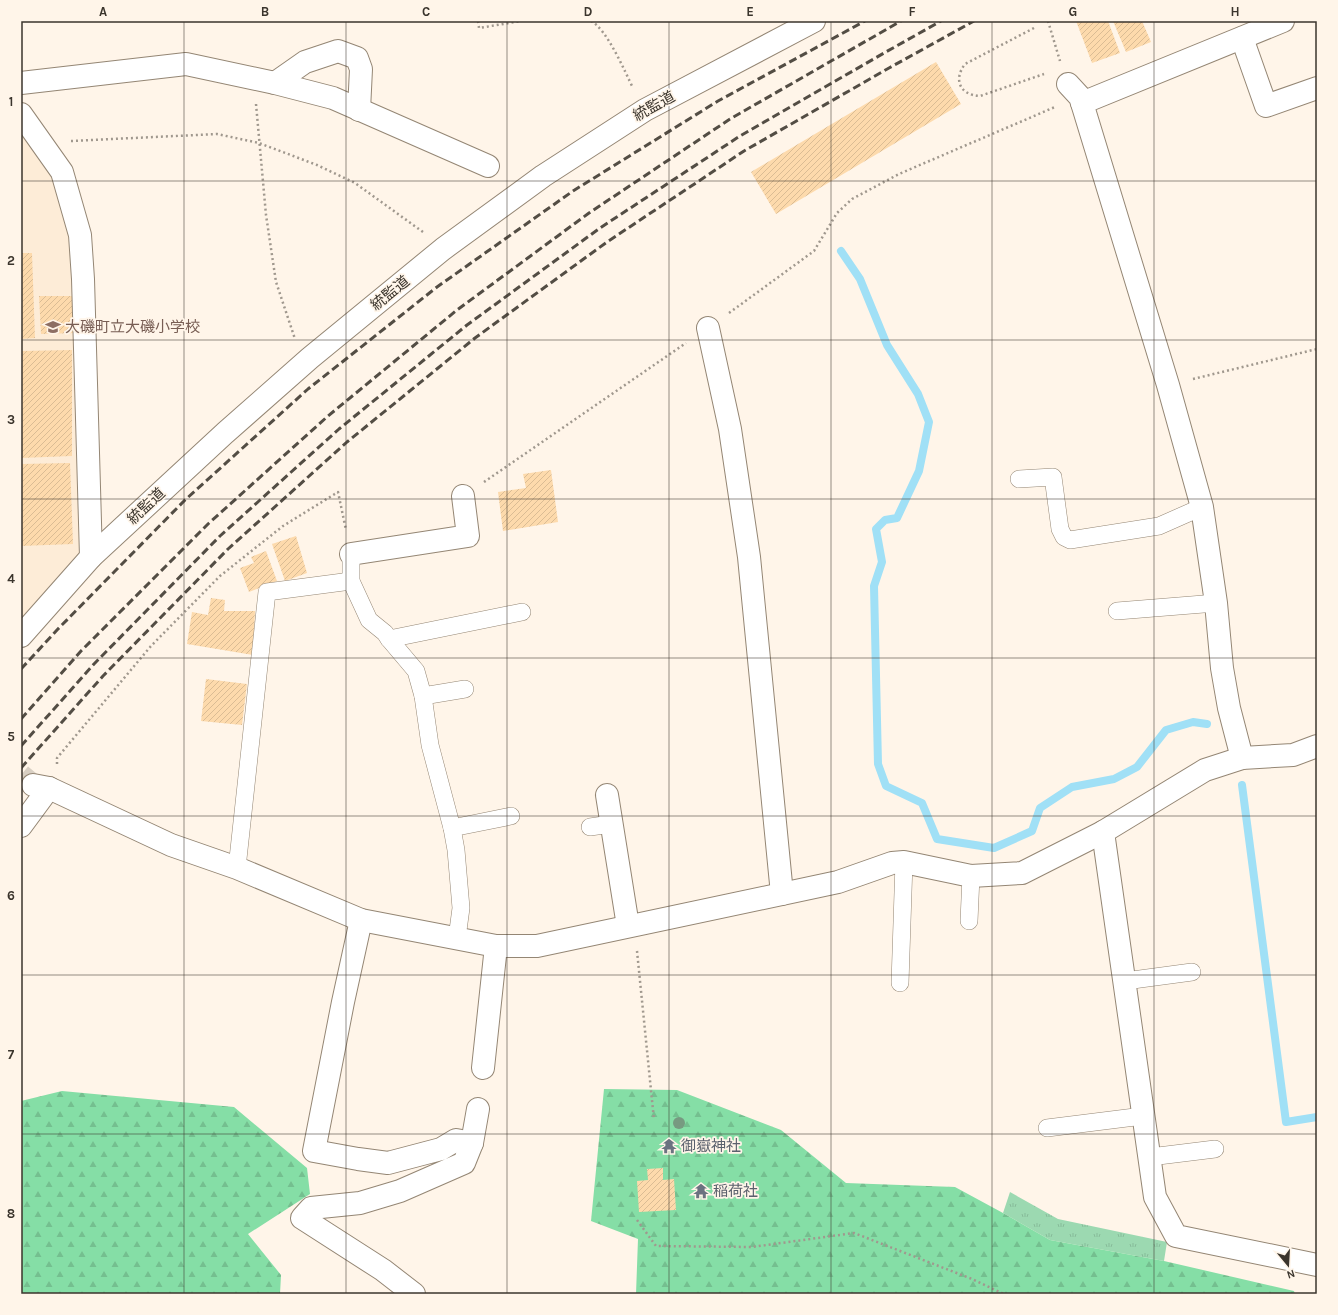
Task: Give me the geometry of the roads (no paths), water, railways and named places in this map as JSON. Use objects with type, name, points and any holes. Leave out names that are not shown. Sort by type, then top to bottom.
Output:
[{"type":"street","name":"統監道","points":[[21,636],[91,556],[225,432],[310,358],[443,249],[543,176],[645,110],[793,26],[814,21]]},
{"type":"street","points":[[1082,103],[1283,21]]},
{"type":"street","points":[[1242,38],[1266,106],[1317,88]]},
{"type":"street","points":[[265,81],[304,62],[338,51],[357,58],[361,69],[359,110]]},
{"type":"street","points":[[21,83],[186,64],[265,81],[333,98],[488,166]]},
{"type":"street","points":[[1068,84],[1080,96],[1168,385],[1202,507],[1216,602],[1222,668],[1229,708],[1242,758]]},
{"type":"street","points":[[21,114],[62,172],[80,235],[83,279],[91,556]]},
{"type":"street","points":[[708,328],[730,429],[750,557],[782,894]]},
{"type":"street","points":[[351,554],[468,536],[463,496]]},
{"type":"street","points":[[21,826],[41,787],[172,845],[237,868],[361,920],[496,946],[537,946],[838,882],[892,863],[904,862],[971,876],[1022,873],[1103,832],[1205,770],[1242,758],[1293,755],[1317,746]]},
{"type":"street","points":[[608,795],[631,926]]},
{"type":"street","points":[[1103,832],[1155,1197],[1176,1236],[1317,1265]]},
{"type":"street","points":[[361,920],[343,1002],[314,1151],[388,1163],[441,1148],[456,1140],[472,1143]]},
{"type":"street","points":[[483,1068],[496,946]]},
{"type":"street","points":[[414,1294],[383,1270],[302,1218],[311,1208],[360,1203],[400,1191],[464,1164],[472,1143],[478,1109]]},
{"type":"lane","points":[[1019,479],[1053,477],[1060,529],[1064,536],[1070,540],[1159,526],[1202,507]]},
{"type":"lane","points":[[351,554],[351,581],[369,620],[385,633],[416,671],[423,696],[430,745],[452,828],[456,850],[461,908],[457,938]]},
{"type":"lane","points":[[237,868],[267,592],[351,581]]},
{"type":"lane","points":[[1117,611],[1216,602]]},
{"type":"lane","points":[[389,639],[522,612]]},
{"type":"lane","points":[[423,696],[465,689]]},
{"type":"lane","points":[[452,828],[511,816]]},
{"type":"lane","points":[[590,827],[612,824]]},
{"type":"lane","points":[[900,983],[904,862]]},
{"type":"lane","points":[[969,921],[971,876]]},
{"type":"lane","points":[[1125,981],[1192,972]]},
{"type":"lane","points":[[1047,1128],[1143,1116]]},
{"type":"lane","points":[[1150,1157],[1215,1149]]},
{"type":"waterway","points":[[841,251],[860,279],[887,345],[918,394],[929,422],[919,471],[897,518],[885,520],[876,529],[882,562],[874,586],[878,764],[886,786],[922,803],[937,839],[994,848],[1032,831],[1040,808],[1072,787],[1114,779],[1137,767],[1166,730],[1193,722],[1207,724]]},
{"type":"waterway","points":[[1242,785],[1286,1122],[1317,1117]]},
{"type":"tunnel","points":[[21,775],[33,785]]},
{"type":"railway","points":[[21,669],[57,630],[185,500],[308,389],[437,287],[573,191],[718,101],[865,21]]},
{"type":"railway","points":[[21,719],[81,651],[208,524],[328,416],[457,310],[589,213],[730,119],[901,21]]},
{"type":"railway","points":[[21,746],[94,664],[220,536],[339,429],[467,325],[600,228],[740,136],[941,21]]},
{"type":"railway","points":[[21,768],[103,676],[228,549],[347,442],[475,338],[607,242],[744,151],[974,21]]},
{"type":"place","name":"大磯町立大磯小学校","points":[[53,327]]},
{"type":"place","name":"御嶽神社","points":[[669,1146]]},
{"type":"place","name":"稲荷社","points":[[701,1191]]}]
